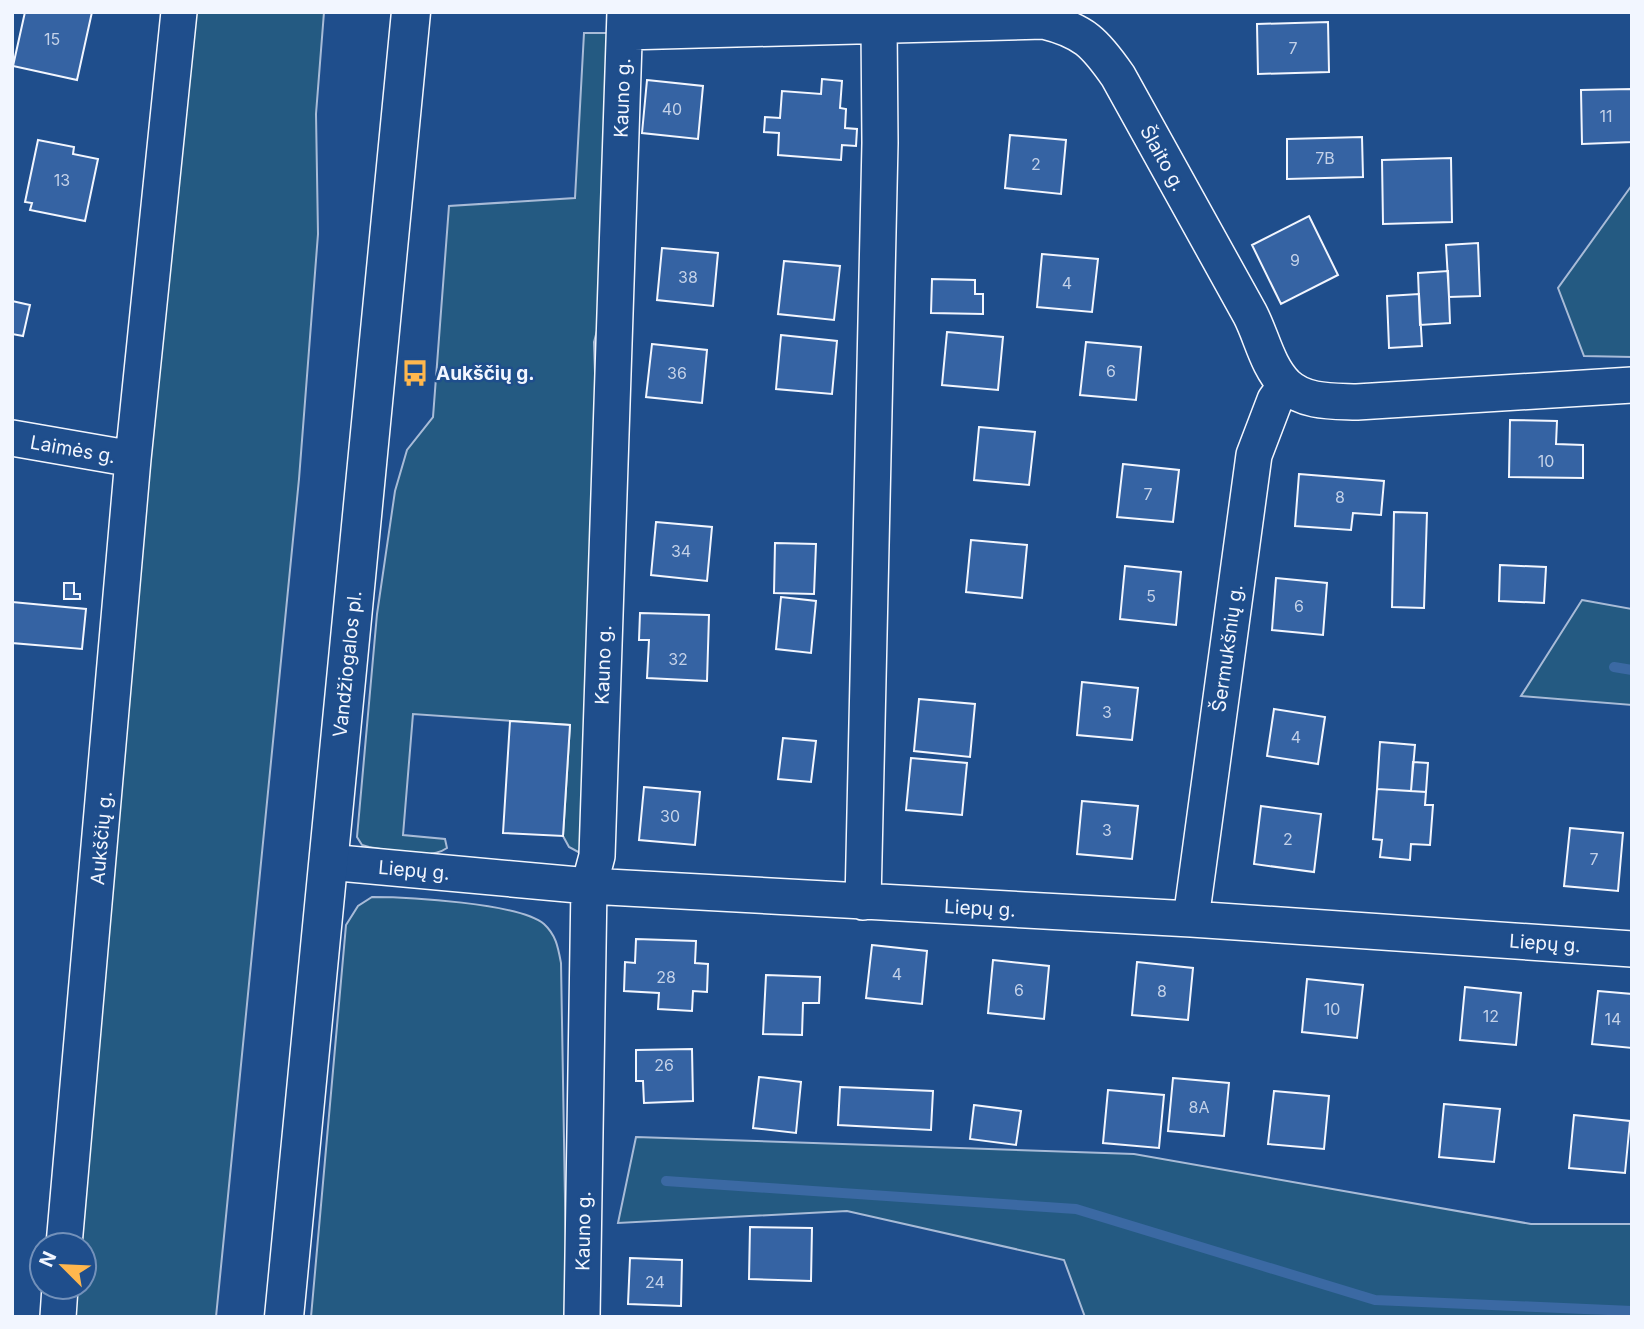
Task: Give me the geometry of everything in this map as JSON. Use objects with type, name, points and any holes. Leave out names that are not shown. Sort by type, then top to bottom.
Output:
[{"type":"main road","name":"Vandžiogalos pl.","points":[[285,1317],[411,12]]},
{"type":"street","name":"Aukščių g.","points":[[65,1231],[133,459],[179,12]]},
{"type":"street","name":"Šlaito g.","points":[[625,22],[879,24],[1044,21],[1082,33],[1099,49],[1118,76],[1253,319],[1270,363],[1286,385]]},
{"type":"street","name":"Kauno g.","points":[[582,1317],[589,886],[597,856],[625,22]]},
{"type":"street","points":[[863,902],[879,156],[879,24]]},
{"type":"street","points":[[1286,385],[1305,396],[1326,401],[1357,402],[1632,385]]},
{"type":"street","name":"Šermukšnių g.","points":[[1191,919],[1192,895],[1254,455],[1275,400],[1286,385]]},
{"type":"street","name":"Laimės g.","points":[[12,438],[133,459]]},
{"type":"street","name":"Liepų g.","points":[[328,862],[589,886],[1191,919],[1632,949]]},
{"type":"shaded area","points":[[179,12],[324,12],[316,114],[318,234],[299,479],[216,1317],[58,1317],[59,1301],[98,1301],[98,1231],[65,1231]]},
{"type":"shaded area","points":[[584,33],[611,33],[603,308],[594,342],[597,435],[582,854],[569,847],[563,836],[570,725],[413,714],[403,835],[445,839],[447,848],[430,854],[420,854],[369,847],[362,845],[357,837],[377,614],[395,491],[407,450],[433,417],[449,206],[575,198]]},
{"type":"shaded area","points":[[1632,185],[1632,357],[1584,356],[1558,288]]},
{"type":"shaded area","points":[[1582,600],[1632,609],[1632,705],[1521,696]]},
{"type":"shaded area","points":[[372,897],[462,903],[512,911],[544,924],[554,937],[561,963],[567,1317],[311,1317],[346,925],[358,906]]},
{"type":"shaded area","points":[[636,1137],[1134,1154],[1531,1224],[1632,1224],[1632,1317],[1085,1317],[1064,1260],[847,1211],[618,1223]]},
{"type":"building","points":[[25,12],[92,12],[77,80],[13,66]]},
{"type":"building","points":[[1328,22],[1329,72],[1258,74],[1257,24]]},
{"type":"building","points":[[822,79],[842,81],[840,108],[846,109],[845,128],[857,129],[856,146],[842,145],[841,160],[778,155],[779,133],[764,132],[765,117],[780,118],[782,91],[821,94]]},
{"type":"building","points":[[647,80],[703,86],[698,139],[642,133]]},
{"type":"building","points":[[1632,89],[1632,142],[1582,144],[1581,90]]},
{"type":"building","points":[[1010,135],[1066,140],[1061,194],[1005,188]]},
{"type":"building","points":[[1362,137],[1363,177],[1287,179],[1287,139]]},
{"type":"building","points":[[38,140],[74,147],[73,154],[98,159],[85,221],[30,210],[32,203],[25,202]]},
{"type":"building","points":[[1451,158],[1452,222],[1383,224],[1382,160]]},
{"type":"building","points":[[1309,216],[1338,275],[1281,304],[1252,245]]},
{"type":"building","points":[[1478,243],[1480,296],[1449,297],[1446,245]]},
{"type":"building","points":[[662,248],[718,253],[713,306],[657,300]]},
{"type":"building","points":[[1042,254],[1098,259],[1092,312],[1037,307]]},
{"type":"building","points":[[784,261],[840,266],[834,320],[778,314]]},
{"type":"building","points":[[1448,271],[1450,323],[1420,325],[1418,273]]},
{"type":"building","points":[[932,279],[975,280],[975,294],[983,294],[983,314],[931,313]]},
{"type":"building","points":[[1419,294],[1422,346],[1389,348],[1387,296]]},
{"type":"building","points":[[12,301],[30,305],[23,336],[12,334]]},
{"type":"building","points":[[947,332],[1003,337],[998,390],[942,385]]},
{"type":"building","points":[[781,335],[837,341],[832,394],[776,389]]},
{"type":"building","points":[[1086,342],[1141,347],[1136,400],[1080,395]]},
{"type":"building","points":[[652,344],[707,350],[702,403],[646,397]]},
{"type":"building","points":[[1510,420],[1557,421],[1556,444],[1583,445],[1583,478],[1509,477]]},
{"type":"building","points":[[979,427],[1035,432],[1029,485],[974,480]]},
{"type":"building","points":[[1123,464],[1179,470],[1173,522],[1117,517]]},
{"type":"building","points":[[1299,474],[1384,481],[1381,515],[1353,513],[1351,530],[1295,526]]},
{"type":"building","points":[[1394,512],[1427,513],[1424,608],[1392,607]]},
{"type":"building","points":[[656,522],[712,527],[707,581],[651,575]]},
{"type":"building","points":[[971,540],[1027,545],[1022,598],[966,592]]},
{"type":"building","points":[[775,543],[816,544],[814,594],[774,593]]},
{"type":"building","points":[[1500,565],[1546,567],[1544,603],[1499,601]]},
{"type":"building","points":[[1125,566],[1181,572],[1176,625],[1120,619]]},
{"type":"building","points":[[1276,578],[1327,583],[1323,635],[1272,630]]},
{"type":"building","points":[[64,583],[74,583],[74,594],[80,594],[80,599],[64,599]]},
{"type":"building","points":[[781,597],[816,601],[811,653],[776,649]]},
{"type":"building","points":[[12,602],[86,609],[82,649],[12,643]]},
{"type":"building","points":[[640,613],[709,615],[707,681],[647,678],[649,640],[639,640]]},
{"type":"building","points":[[1082,682],[1138,688],[1132,740],[1077,735]]},
{"type":"building","points":[[919,699],[975,704],[970,757],[914,751]]},
{"type":"building","points":[[1274,709],[1325,717],[1318,764],[1267,756]]},
{"type":"building","points":[[510,721],[570,725],[563,836],[503,833]]},
{"type":"building","points":[[783,738],[816,741],[811,782],[778,779]]},
{"type":"building","points":[[1380,742],[1415,745],[1411,791],[1377,789]]},
{"type":"building","points":[[911,758],[967,763],[962,815],[906,810]]},
{"type":"building","points":[[1413,762],[1428,763],[1426,792],[1411,791]]},
{"type":"building","points":[[644,787],[700,792],[695,845],[639,840]]},
{"type":"building","points":[[1377,789],[1426,792],[1425,805],[1433,805],[1430,845],[1411,844],[1410,860],[1380,857],[1382,840],[1373,839]]},
{"type":"building","points":[[1082,801],[1138,806],[1132,859],[1077,854]]},
{"type":"building","points":[[1261,806],[1321,814],[1314,872],[1254,864]]},
{"type":"building","points":[[1570,828],[1623,833],[1618,891],[1564,886]]},
{"type":"building","points":[[636,939],[696,941],[695,963],[708,964],[707,992],[693,991],[692,1011],[658,1009],[659,993],[624,991],[625,962],[635,963]]},
{"type":"building","points":[[872,945],[927,951],[922,1004],[866,998]]},
{"type":"building","points":[[993,960],[1049,966],[1044,1019],[988,1013]]},
{"type":"building","points":[[1137,962],[1193,968],[1188,1020],[1132,1015]]},
{"type":"building","points":[[766,975],[820,977],[819,1003],[803,1003],[802,1035],[763,1034]]},
{"type":"building","points":[[1307,979],[1363,985],[1357,1038],[1302,1032]]},
{"type":"building","points":[[1465,987],[1521,993],[1516,1045],[1460,1040]]},
{"type":"building","points":[[1598,991],[1632,994],[1632,1048],[1592,1044]]},
{"type":"building","points":[[692,1049],[693,1101],[644,1103],[643,1081],[636,1081],[636,1050]]},
{"type":"building","points":[[759,1077],[801,1082],[796,1133],[753,1128]]},
{"type":"building","points":[[1173,1078],[1229,1083],[1224,1136],[1168,1131]]},
{"type":"building","points":[[840,1087],[933,1091],[931,1130],[838,1125]]},
{"type":"building","points":[[1108,1090],[1164,1095],[1159,1148],[1103,1143]]},
{"type":"building","points":[[1274,1091],[1329,1096],[1324,1149],[1268,1144]]},
{"type":"building","points":[[1444,1104],[1500,1109],[1494,1162],[1439,1157]]},
{"type":"building","points":[[974,1105],[1021,1111],[1016,1145],[970,1139]]},
{"type":"building","points":[[1574,1115],[1630,1121],[1625,1173],[1569,1168]]},
{"type":"building","points":[[750,1227],[812,1228],[811,1281],[749,1279]]},
{"type":"building","points":[[630,1258],[682,1260],[681,1306],[628,1304]]},
{"type":"waterway","points":[[1614,667],[1632,670]]},
{"type":"waterway","points":[[666,1181],[1076,1209],[1375,1300],[1632,1311]]},
{"type":"place","name":"Aukščių g.","points":[[415,373]]}]
